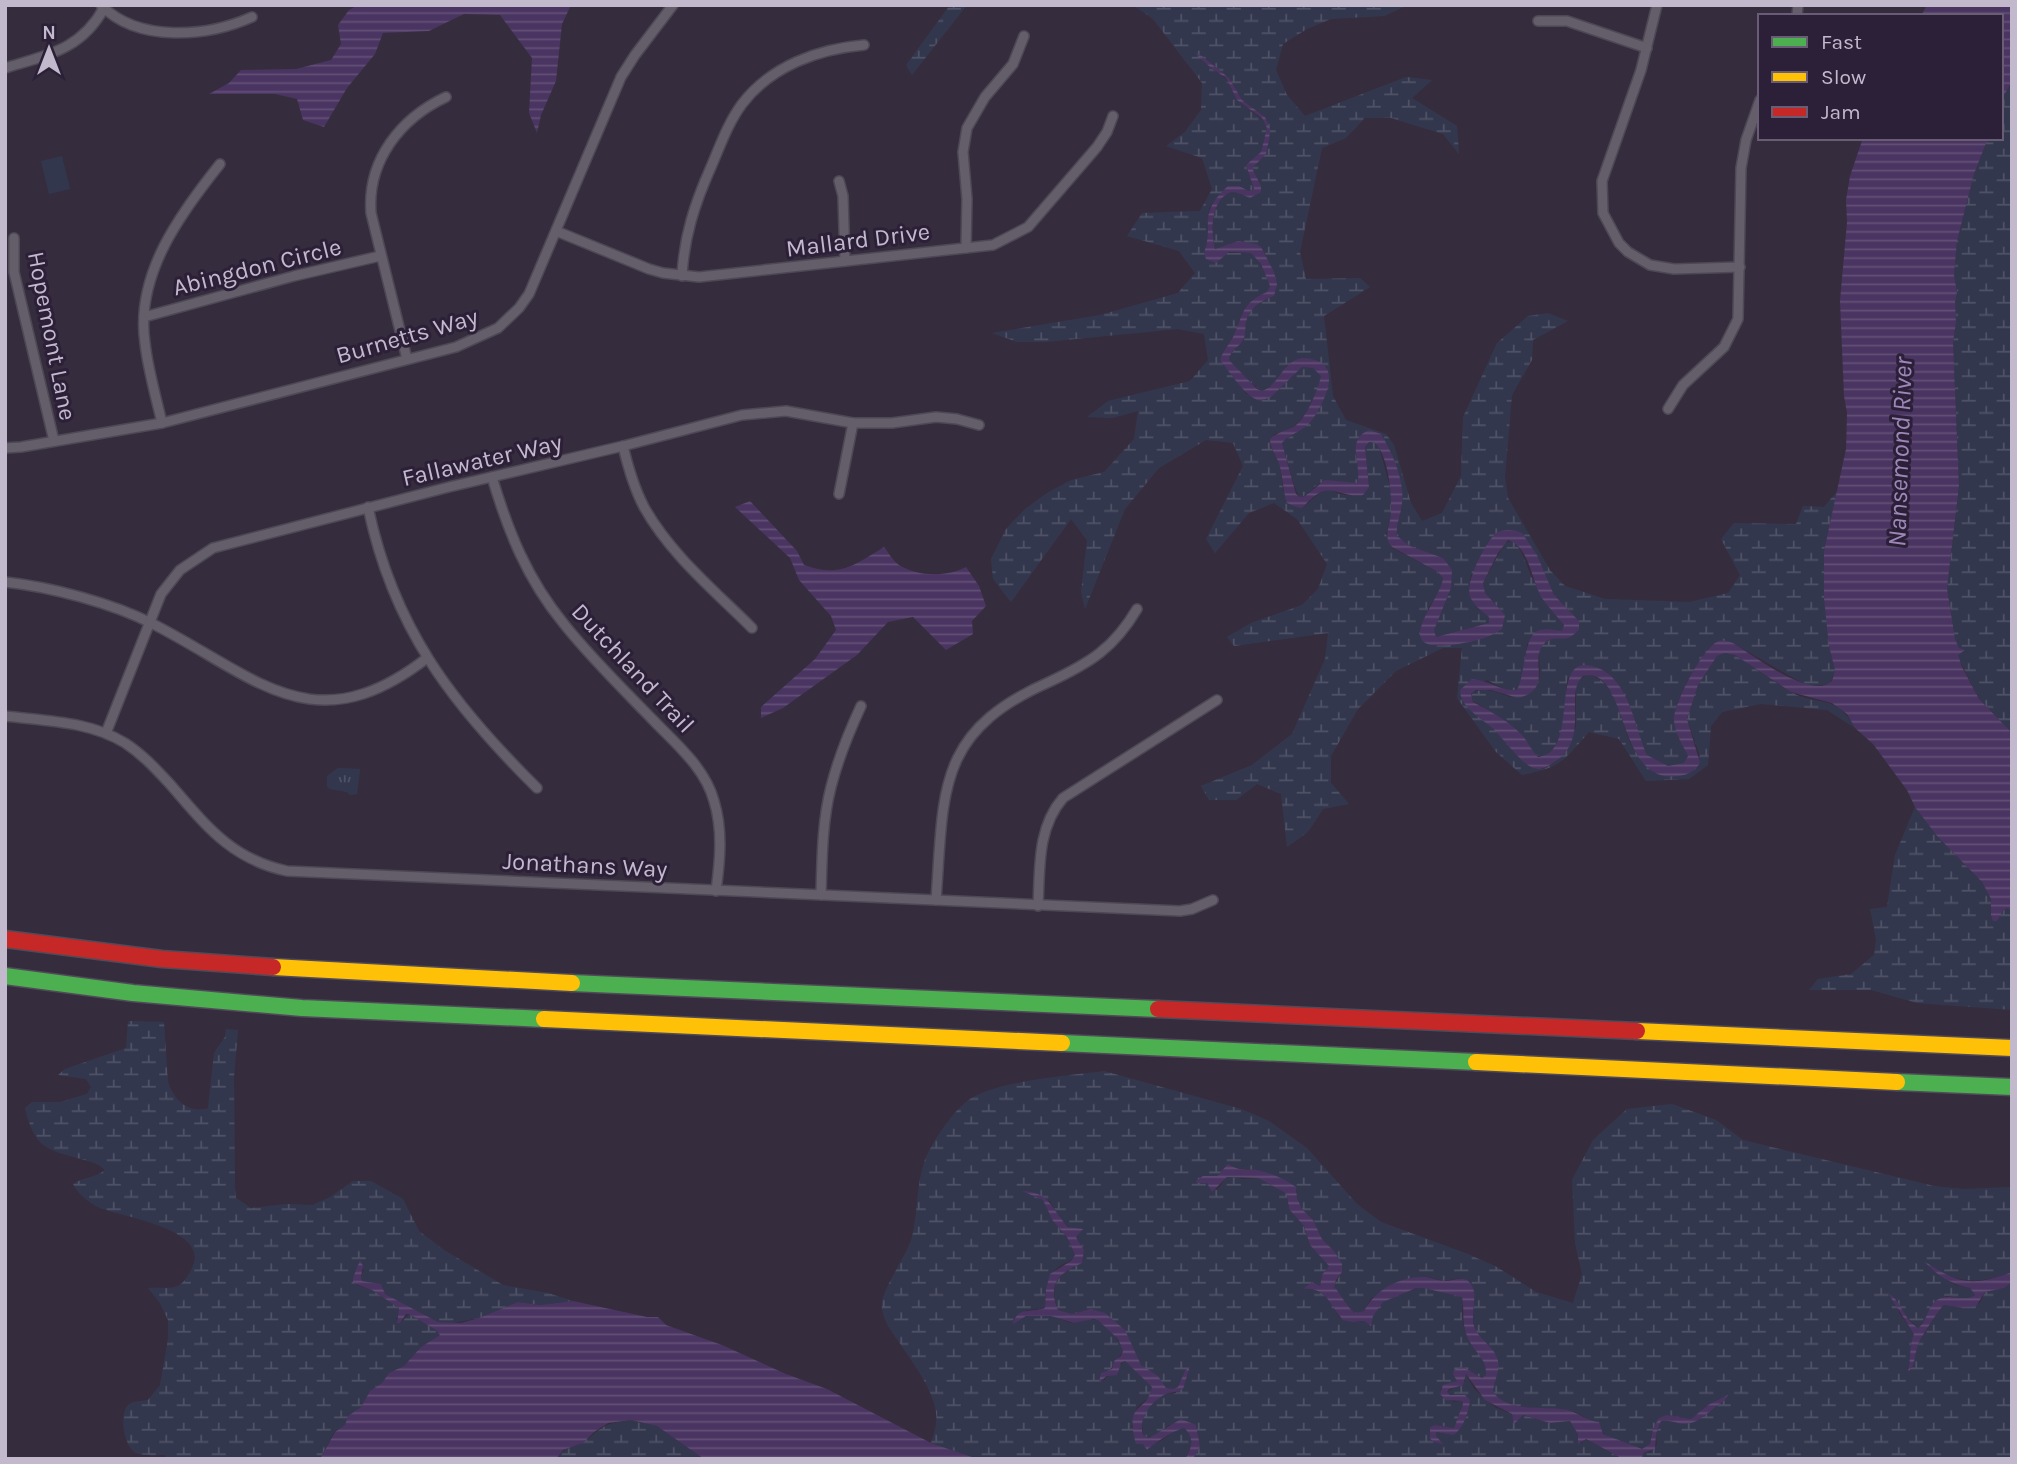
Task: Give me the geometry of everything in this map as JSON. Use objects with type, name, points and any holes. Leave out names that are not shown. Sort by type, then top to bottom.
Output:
[{"type":"highway","points":[[5,939],[162,959],[382,974],[2006,1048]]},
{"type":"highway","points":[[5,976],[133,993],[302,1008],[2006,1086]]},
{"type":"street","name":"Burnetts Way","points":[[5,448],[162,423],[464,345],[498,328],[508,320],[528,294],[621,77],[673,5]]},
{"type":"street","points":[[1657,5],[1647,48],[1602,181],[1601,202],[1607,223],[1628,253],[1650,265],[1674,269],[1740,267]]},
{"type":"street","points":[[5,68],[69,47],[90,29],[103,7],[124,22],[151,31],[207,31],[225,28],[252,17]]},
{"type":"street","points":[[1538,21],[1567,21],[1647,48]]},
{"type":"street","points":[[965,248],[967,199],[963,152],[967,128],[985,97],[1013,64],[1024,36]]},
{"type":"street","points":[[682,276],[683,254],[693,211],[731,122],[742,105],[766,80],[795,62],[835,49],[864,45]]},
{"type":"street","points":[[407,359],[380,256],[370,202],[371,190],[382,157],[391,141],[411,117],[426,106],[446,97]]},
{"type":"street","points":[[1668,408],[1683,384],[1715,357],[1735,330],[1740,308],[1741,168],[1746,140],[1758,106]]},
{"type":"street","name":"Mallard Drive","points":[[556,231],[649,269],[682,276],[716,276],[993,245],[1028,227],[1097,147],[1113,116]]},
{"type":"street","points":[[162,423],[144,342],[146,297],[155,265],[186,209],[220,164]]},
{"type":"street","points":[[839,181],[843,196],[845,261]]},
{"type":"street","name":"Hopemont Lane","points":[[14,238],[14,272],[54,442]]},
{"type":"street","name":"Abingdon Circle","points":[[144,317],[282,279],[380,256]]},
{"type":"street","name":"Fallawater Way","points":[[106,733],[156,605],[168,583],[180,570],[205,552],[368,507],[742,415],[786,411],[853,423],[891,423],[936,417],[979,425]]},
{"type":"street","points":[[838,494],[853,423]]},
{"type":"street","points":[[623,446],[631,477],[643,506],[659,531],[752,628]]},
{"type":"street","name":"Dutchland Trail","points":[[492,477],[512,540],[545,600],[587,652],[691,760],[708,785],[718,814],[720,840],[716,891]]},
{"type":"street","points":[[368,507],[375,541],[394,597],[427,658],[479,727],[537,788]]},
{"type":"street","points":[[5,582],[85,599],[150,622],[272,690],[303,699],[322,701],[359,695],[397,679],[427,658]]},
{"type":"street","points":[[936,900],[948,783],[961,749],[995,711],[1021,695],[1090,662],[1117,639],[1138,609]]},
{"type":"street","points":[[1038,906],[1044,831],[1055,808],[1073,790],[1217,700]]},
{"type":"street","points":[[821,895],[822,858],[830,790],[861,706]]},
{"type":"street","name":"Jonathans Way","points":[[5,716],[77,724],[124,742],[150,762],[229,846],[246,857],[271,867],[300,872],[1180,911],[1213,900]]},
{"type":"green space","points":[[950,5],[967,5],[912,75],[906,65]]},
{"type":"green space","points":[[1133,5],[1408,5],[1384,16],[1331,19],[1307,29],[1283,44],[1276,70],[1287,95],[1305,116],[1406,77],[1432,80],[1412,98],[1457,126],[1459,154],[1443,134],[1391,118],[1365,118],[1346,138],[1322,148],[1300,252],[1306,279],[1360,278],[1370,287],[1324,316],[1333,396],[1346,420],[1386,434],[1394,445],[1411,503],[1422,521],[1442,513],[1461,476],[1463,417],[1497,343],[1528,316],[1548,313],[1568,321],[1533,340],[1532,360],[1512,395],[1505,477],[1508,498],[1550,570],[1565,586],[1605,599],[1689,602],[1728,593],[1740,575],[1721,539],[1734,523],[1796,524],[1803,506],[1824,507],[1838,490],[1824,551],[1829,646],[1835,670],[1830,684],[1804,684],[1733,643],[1709,648],[1686,684],[1677,705],[1675,724],[1688,756],[1684,763],[1700,756],[1687,719],[1698,685],[1717,656],[1725,653],[1735,655],[1801,697],[1826,702],[1841,709],[1855,728],[1827,710],[1761,704],[1722,712],[1711,726],[1708,765],[1689,779],[1646,781],[1619,739],[1589,732],[1554,766],[1546,769],[1522,775],[1496,752],[1457,698],[1462,648],[1443,648],[1396,671],[1358,709],[1331,756],[1331,783],[1349,804],[1323,809],[1308,832],[1287,847],[1281,794],[1257,784],[1236,800],[1209,800],[1201,786],[1252,765],[1292,734],[1325,659],[1328,633],[1234,646],[1227,637],[1251,623],[1302,605],[1318,589],[1327,564],[1297,519],[1274,503],[1249,513],[1215,553],[1206,539],[1243,466],[1233,443],[1206,440],[1159,468],[1125,509],[1085,609],[1081,592],[1087,540],[1071,519],[1011,602],[993,579],[991,559],[1006,529],[1025,509],[1047,493],[1071,480],[1104,472],[1134,439],[1138,411],[1112,418],[1087,417],[1108,401],[1190,381],[1208,360],[1204,334],[1178,329],[1045,342],[1017,342],[992,333],[1100,315],[1178,293],[1195,273],[1179,251],[1127,236],[1142,213],[1200,211],[1212,189],[1202,158],[1166,146],[1185,132],[1201,110],[1202,83],[1153,19]],"holes":[[[1202,56],[1229,78],[1242,100],[1265,117],[1267,128],[1262,119],[1237,100],[1226,79],[1211,68]],[[1267,128],[1268,145],[1263,156],[1252,168],[1261,186],[1250,198],[1234,192],[1223,197],[1215,210],[1213,235],[1215,249],[1238,241],[1265,253],[1274,296],[1250,312],[1244,338],[1229,360],[1262,391],[1275,384],[1287,365],[1327,367],[1311,420],[1282,443],[1297,493],[1300,497],[1323,482],[1357,483],[1357,440],[1369,430],[1392,465],[1400,484],[1402,504],[1397,536],[1410,546],[1443,558],[1451,588],[1434,630],[1436,637],[1489,623],[1489,617],[1470,594],[1471,575],[1516,531],[1537,555],[1554,595],[1579,621],[1542,645],[1539,651],[1540,678],[1510,697],[1490,691],[1476,691],[1471,694],[1473,701],[1508,724],[1535,755],[1543,757],[1552,750],[1562,732],[1568,677],[1603,670],[1647,756],[1668,766],[1683,763],[1658,774],[1632,746],[1613,694],[1607,685],[1588,675],[1579,679],[1576,686],[1576,727],[1557,761],[1544,769],[1535,769],[1526,763],[1460,690],[1487,680],[1508,691],[1517,690],[1523,679],[1527,644],[1540,630],[1562,631],[1565,629],[1562,622],[1535,583],[1522,553],[1513,541],[1505,543],[1483,583],[1485,593],[1505,615],[1484,638],[1433,646],[1428,608],[1443,586],[1443,578],[1438,572],[1392,548],[1386,534],[1391,516],[1392,495],[1379,447],[1375,443],[1369,442],[1365,447],[1369,486],[1358,496],[1339,494],[1328,489],[1302,508],[1283,490],[1280,465],[1270,445],[1274,434],[1299,422],[1316,394],[1321,376],[1316,369],[1302,367],[1271,397],[1246,394],[1239,381],[1220,360],[1248,304],[1268,292],[1270,286],[1261,264],[1251,253],[1204,253],[1208,240],[1210,207],[1224,194],[1239,186],[1249,191],[1254,189],[1246,165],[1261,152]]]},
{"type":"green space","points":[[2012,81],[2012,733],[1979,699],[1957,655],[1959,648],[1955,639],[1947,588],[1959,486],[1953,342],[1956,323],[1954,301],[1957,292],[1954,275],[1957,241],[1974,174],[1987,140],[2003,140],[2003,97]]},
{"type":"green space","points":[[62,156],[70,189],[49,194],[41,161]]},
{"type":"green space","points":[[338,768],[360,769],[357,794],[350,795],[327,787],[327,776]]},
{"type":"green space","points":[[1915,807],[1937,836],[1982,882],[1991,899],[1991,915],[1997,921],[2007,908],[2012,911],[2012,1010],[1917,1003],[1871,990],[1809,990],[1818,979],[1851,974],[1874,955],[1876,939],[1870,909],[1887,907],[1895,855]]},
{"type":"green space","points":[[128,1021],[164,1022],[168,1082],[178,1100],[194,1109],[208,1108],[214,1053],[225,1037],[226,1029],[238,1030],[234,1077],[235,1189],[236,1198],[251,1208],[286,1204],[313,1205],[353,1181],[371,1181],[403,1199],[419,1231],[444,1250],[503,1285],[548,1293],[573,1301],[540,1305],[518,1302],[479,1318],[452,1323],[438,1322],[385,1294],[381,1284],[362,1281],[364,1270],[358,1263],[353,1278],[356,1285],[372,1290],[399,1308],[396,1319],[400,1323],[409,1314],[440,1335],[421,1347],[404,1366],[389,1373],[382,1383],[370,1391],[361,1407],[348,1416],[346,1425],[334,1432],[320,1459],[167,1459],[165,1455],[136,1453],[125,1436],[124,1413],[131,1403],[148,1400],[160,1385],[168,1339],[168,1320],[160,1303],[148,1288],[170,1288],[184,1282],[192,1268],[195,1255],[189,1243],[177,1234],[100,1208],[84,1198],[73,1184],[105,1170],[94,1163],[43,1145],[33,1131],[25,1108],[32,1102],[60,1102],[87,1094],[91,1087],[86,1079],[58,1075],[65,1069],[126,1048]]},
{"type":"green space","points":[[1104,1071],[1241,1109],[1269,1121],[1307,1148],[1357,1204],[1381,1222],[1468,1254],[1497,1267],[1536,1292],[1573,1303],[1582,1274],[1575,1243],[1572,1180],[1593,1140],[1627,1109],[1672,1104],[1716,1120],[1743,1140],[1934,1186],[1964,1189],[2012,1187],[2012,1272],[1990,1279],[1963,1280],[1933,1270],[1955,1285],[1970,1288],[1975,1295],[1970,1299],[1946,1296],[1931,1305],[1927,1317],[1918,1328],[1901,1311],[1896,1297],[1899,1313],[1915,1334],[1908,1371],[1914,1362],[1920,1342],[1944,1305],[1964,1308],[1980,1303],[1985,1292],[2004,1288],[2012,1282],[2012,1459],[1642,1459],[1643,1453],[1651,1452],[1657,1445],[1656,1434],[1661,1421],[1653,1429],[1650,1444],[1642,1449],[1605,1434],[1586,1418],[1572,1411],[1517,1406],[1500,1399],[1493,1392],[1496,1358],[1476,1331],[1473,1321],[1475,1298],[1460,1278],[1443,1281],[1430,1277],[1371,1298],[1364,1311],[1355,1313],[1333,1287],[1342,1272],[1334,1251],[1322,1239],[1313,1220],[1302,1209],[1297,1190],[1255,1170],[1228,1165],[1217,1176],[1203,1176],[1207,1183],[1217,1190],[1227,1177],[1258,1178],[1287,1194],[1289,1209],[1304,1226],[1310,1245],[1329,1266],[1322,1275],[1320,1286],[1304,1289],[1322,1293],[1339,1317],[1362,1322],[1384,1301],[1420,1288],[1462,1297],[1464,1327],[1483,1360],[1486,1375],[1482,1378],[1463,1367],[1457,1381],[1440,1389],[1453,1402],[1462,1401],[1463,1404],[1454,1428],[1435,1425],[1429,1431],[1435,1436],[1436,1432],[1453,1435],[1465,1419],[1470,1400],[1446,1393],[1465,1381],[1465,1373],[1474,1389],[1496,1408],[1512,1414],[1514,1423],[1523,1415],[1550,1423],[1570,1421],[1575,1425],[1581,1444],[1585,1439],[1623,1459],[1193,1459],[1200,1446],[1196,1425],[1169,1425],[1155,1436],[1149,1438],[1143,1435],[1142,1421],[1146,1411],[1163,1394],[1176,1393],[1185,1371],[1178,1387],[1166,1388],[1144,1368],[1138,1360],[1091,1309],[1072,1314],[1058,1310],[1055,1286],[1062,1275],[1082,1263],[1084,1250],[1072,1229],[1061,1220],[1050,1201],[1043,1199],[1053,1221],[1067,1237],[1075,1256],[1058,1267],[1050,1277],[1045,1308],[1026,1310],[1015,1323],[1027,1316],[1041,1315],[1072,1323],[1099,1321],[1114,1334],[1123,1351],[1102,1382],[1125,1361],[1152,1387],[1150,1396],[1137,1407],[1131,1427],[1153,1444],[1184,1428],[1191,1439],[1189,1451],[1185,1459],[978,1459],[931,1443],[936,1425],[934,1402],[924,1380],[889,1327],[882,1302],[912,1237],[921,1172],[931,1147],[957,1111],[970,1099],[983,1093],[1035,1080]],"holes":[[[1725,1400],[1695,1421],[1661,1421],[1667,1415],[1691,1419],[1708,1405]]]},
{"type":"green space","points":[[631,1420],[657,1426],[704,1459],[556,1459],[563,1451],[581,1443],[605,1426]]},
{"type":"water","points":[[358,5],[571,5],[562,24],[556,81],[541,115],[537,133],[529,113],[532,58],[500,15],[464,14],[429,31],[383,33],[375,54],[347,88],[324,127],[303,120],[297,99],[275,94],[209,94],[229,83],[241,70],[296,69],[331,60],[341,44],[338,25],[349,10]]},
{"type":"water","points":[[1927,5],[2012,5],[2012,81],[2003,97],[2003,14],[1922,14]]},
{"type":"water","name":"Nansemond River","points":[[1195,53],[1229,78],[1242,100],[1265,117],[1270,129],[1266,154],[1252,168],[1261,186],[1261,192],[1250,198],[1229,193],[1218,203],[1213,218],[1215,249],[1238,241],[1256,244],[1261,247],[1277,284],[1274,296],[1250,312],[1244,338],[1231,353],[1229,360],[1262,391],[1298,359],[1314,360],[1323,364],[1327,370],[1328,387],[1312,420],[1282,443],[1296,494],[1300,497],[1325,480],[1357,483],[1357,440],[1369,430],[1381,434],[1402,485],[1397,536],[1410,546],[1443,558],[1452,570],[1451,588],[1434,630],[1436,637],[1489,623],[1489,617],[1475,605],[1470,596],[1473,573],[1481,554],[1495,534],[1505,530],[1522,533],[1537,555],[1554,595],[1579,621],[1579,630],[1570,637],[1550,640],[1544,644],[1538,658],[1538,681],[1529,694],[1518,698],[1491,690],[1476,690],[1471,694],[1473,702],[1504,720],[1521,734],[1538,757],[1551,751],[1559,739],[1567,688],[1571,674],[1579,666],[1592,666],[1604,671],[1614,680],[1628,703],[1647,755],[1668,766],[1684,763],[1688,756],[1675,729],[1675,712],[1697,665],[1717,642],[1723,640],[1733,643],[1797,681],[1823,686],[1832,681],[1835,670],[1829,646],[1824,598],[1824,551],[1846,449],[1847,413],[1840,301],[1850,176],[1862,140],[1987,140],[1974,174],[1957,241],[1954,275],[1957,292],[1956,323],[1953,342],[1959,486],[1947,588],[1955,639],[1959,648],[1965,650],[1958,655],[1962,667],[1979,699],[2012,733],[2012,911],[2007,908],[1997,921],[1993,921],[1991,899],[1982,882],[1937,836],[1915,807],[1907,790],[1873,744],[1855,728],[1847,714],[1832,703],[1791,692],[1735,655],[1725,653],[1717,656],[1698,685],[1687,719],[1700,763],[1688,774],[1658,774],[1643,763],[1609,688],[1598,678],[1583,676],[1575,694],[1571,742],[1565,753],[1541,769],[1528,765],[1471,711],[1463,701],[1460,690],[1472,679],[1517,690],[1530,639],[1534,633],[1545,629],[1562,631],[1564,625],[1538,591],[1526,557],[1508,540],[1498,553],[1483,583],[1485,593],[1505,615],[1502,629],[1484,638],[1451,645],[1432,645],[1423,641],[1420,633],[1423,622],[1443,578],[1438,572],[1389,543],[1387,534],[1391,511],[1390,485],[1383,456],[1375,443],[1369,442],[1365,447],[1369,487],[1363,495],[1328,490],[1312,498],[1302,508],[1287,503],[1280,467],[1270,439],[1295,426],[1304,416],[1321,376],[1313,368],[1302,367],[1271,397],[1260,401],[1243,389],[1220,360],[1248,304],[1267,292],[1270,286],[1261,264],[1251,253],[1229,252],[1216,263],[1206,259],[1204,253],[1209,212],[1218,196],[1228,186],[1239,186],[1249,191],[1254,189],[1246,165],[1261,152],[1267,128],[1262,118],[1237,100],[1226,78]]},
{"type":"water","points":[[750,501],[797,551],[804,565],[816,569],[846,568],[884,547],[897,563],[915,572],[941,574],[966,567],[979,586],[986,606],[972,621],[973,634],[946,650],[913,617],[888,622],[857,655],[783,708],[761,718],[761,707],[815,659],[836,630],[831,616],[799,580],[790,558],[735,507]]},
{"type":"water","points":[[1228,1164],[1239,1169],[1268,1173],[1296,1187],[1302,1209],[1313,1220],[1322,1239],[1342,1264],[1342,1272],[1334,1287],[1355,1313],[1364,1311],[1382,1290],[1407,1279],[1426,1277],[1443,1281],[1468,1281],[1474,1294],[1474,1326],[1479,1336],[1494,1351],[1498,1361],[1493,1392],[1508,1403],[1572,1411],[1599,1422],[1603,1434],[1642,1449],[1650,1444],[1659,1418],[1667,1415],[1691,1419],[1708,1405],[1728,1395],[1695,1422],[1683,1424],[1661,1421],[1656,1434],[1655,1449],[1643,1453],[1642,1459],[1623,1459],[1586,1439],[1578,1444],[1578,1434],[1570,1421],[1550,1423],[1523,1415],[1514,1424],[1512,1414],[1485,1400],[1466,1374],[1463,1385],[1447,1392],[1450,1395],[1465,1395],[1470,1400],[1463,1425],[1453,1435],[1436,1432],[1443,1444],[1433,1442],[1430,1438],[1430,1427],[1435,1425],[1454,1428],[1463,1404],[1462,1401],[1446,1400],[1440,1394],[1443,1385],[1457,1381],[1454,1370],[1463,1367],[1482,1378],[1486,1375],[1482,1359],[1467,1336],[1462,1297],[1416,1288],[1383,1302],[1373,1316],[1371,1326],[1365,1321],[1343,1320],[1323,1294],[1303,1289],[1312,1282],[1320,1286],[1322,1275],[1329,1266],[1310,1245],[1304,1226],[1289,1209],[1287,1194],[1258,1178],[1227,1177],[1212,1192],[1207,1183],[1197,1183],[1203,1176],[1217,1176]]},
{"type":"water","points":[[1022,1191],[1045,1198],[1068,1227],[1083,1229],[1076,1237],[1084,1250],[1082,1263],[1061,1275],[1055,1286],[1058,1310],[1072,1314],[1091,1309],[1105,1313],[1125,1330],[1141,1365],[1158,1376],[1166,1388],[1178,1387],[1190,1366],[1183,1389],[1164,1395],[1153,1404],[1143,1418],[1142,1429],[1143,1435],[1149,1438],[1181,1419],[1196,1425],[1200,1446],[1193,1459],[1185,1459],[1191,1443],[1184,1428],[1147,1450],[1143,1444],[1136,1444],[1134,1414],[1149,1396],[1152,1387],[1125,1361],[1121,1363],[1117,1375],[1107,1376],[1099,1382],[1101,1373],[1112,1369],[1114,1361],[1123,1351],[1118,1339],[1099,1321],[1094,1319],[1074,1323],[1051,1316],[1026,1316],[1013,1324],[1021,1312],[1045,1308],[1050,1274],[1071,1261],[1075,1255],[1067,1237],[1053,1221],[1043,1200]]},
{"type":"water","points":[[360,1260],[363,1266],[362,1281],[381,1284],[385,1294],[438,1322],[461,1323],[518,1302],[540,1305],[573,1301],[658,1317],[666,1325],[722,1345],[827,1389],[931,1443],[978,1459],[704,1459],[657,1426],[631,1420],[608,1423],[583,1443],[563,1450],[556,1459],[320,1459],[335,1432],[345,1425],[348,1416],[361,1407],[370,1391],[382,1383],[389,1373],[404,1366],[421,1347],[440,1335],[409,1314],[397,1323],[399,1308],[372,1290],[353,1283]]},
{"type":"water","points":[[1924,1261],[1956,1279],[1986,1280],[2012,1272],[2012,1282],[2004,1288],[1985,1292],[1976,1306],[1964,1308],[1944,1305],[1919,1342],[1914,1363],[1908,1372],[1914,1334],[1888,1293],[1918,1328],[1937,1300],[1975,1295],[1970,1288],[1939,1275]]},
{"type":"traffic: fast","points":[[5,976],[133,993],[302,1008],[544,1019]]},
{"type":"traffic: fast","points":[[572,983],[1158,1009]]},
{"type":"traffic: fast","points":[[1062,1043],[1476,1062]]},
{"type":"traffic: fast","points":[[1897,1082],[2012,1087]]},
{"type":"traffic: slow","points":[[273,967],[572,983]]},
{"type":"traffic: slow","points":[[544,1019],[1062,1043]]},
{"type":"traffic: slow","points":[[1637,1031],[2012,1048]]},
{"type":"traffic: slow","points":[[1476,1062],[1897,1082]]},
{"type":"traffic: jam","points":[[5,939],[162,959],[273,967]]},
{"type":"traffic: jam","points":[[1158,1009],[1637,1031]]}]
